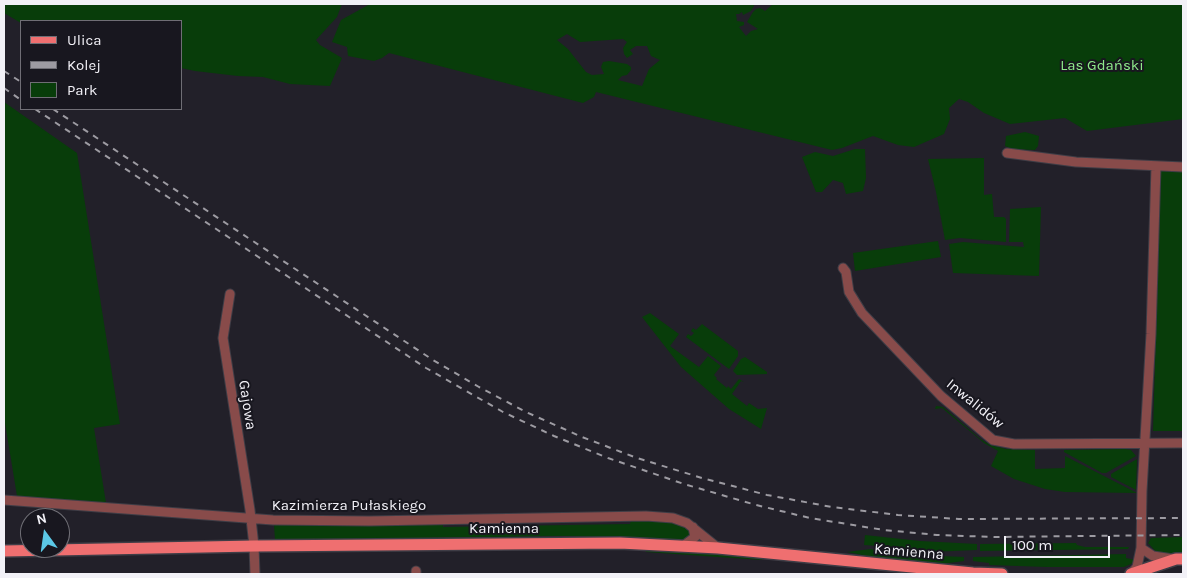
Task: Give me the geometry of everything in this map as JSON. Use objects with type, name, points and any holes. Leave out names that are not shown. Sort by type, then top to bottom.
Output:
[{"type":"main road","name":"Kamienna","points":[[4,551],[254,546],[620,544],[718,548],[973,573],[1002,574]]},
{"type":"main road","points":[[1122,574],[1132,574],[1179,559]]},
{"type":"street","points":[[1008,153],[1076,162],[1183,167]]},
{"type":"street","points":[[1132,574],[1137,567],[1141,548],[1144,443],[1151,334],[1156,166]]},
{"type":"street","name":"Inwalidów","points":[[843,268],[846,272],[849,292],[862,314],[941,396],[993,440],[1014,444],[1183,443]]},
{"type":"street","name":"Gajowa","points":[[230,294],[223,338],[254,546]]},
{"type":"street","name":"Kazimierza Pułaskiego","points":[[4,500],[251,519],[368,521],[646,516],[680,520],[693,527],[718,548]]},
{"type":"street","points":[[683,546],[695,537],[693,527]]},
{"type":"street","points":[[254,546],[255,574]]},
{"type":"street","points":[[1141,548],[1154,556],[1179,559]]},
{"type":"green space","points":[[4,4],[342,4],[337,17],[316,40],[320,45],[342,58],[330,86],[290,84],[263,77],[238,76],[182,68],[182,20],[20,20],[20,22],[4,13]]},
{"type":"green space","name":"Las Gdański","points":[[370,4],[755,4],[751,11],[743,15],[742,12],[736,14],[737,21],[744,22],[744,25],[739,27],[746,36],[751,31],[758,29],[747,22],[753,12],[760,8],[765,11],[773,4],[1183,4],[1183,119],[1087,131],[1065,118],[1010,124],[984,113],[968,102],[959,99],[949,108],[950,119],[944,134],[914,147],[898,145],[873,136],[832,150],[596,92],[594,97],[583,103],[389,53],[374,61],[348,56],[347,47],[332,42],[341,20]],"holes":[[[567,34],[580,42],[623,39],[627,42],[623,48],[627,58],[633,54],[630,50],[636,46],[647,46],[651,56],[660,60],[649,69],[642,86],[618,80],[622,76],[627,75],[631,70],[631,67],[627,64],[603,62],[601,67],[604,74],[592,75],[586,72],[568,49],[557,40]]]},
{"type":"green space","points":[[4,102],[77,153],[120,424],[94,428],[106,503],[17,496],[4,417]]},
{"type":"green space","points":[[1025,132],[1039,136],[1038,146],[1035,150],[1012,149],[1005,146],[1006,136]]},
{"type":"green space","points":[[855,149],[865,149],[866,178],[863,191],[846,194],[843,183],[833,180],[822,192],[816,192],[802,157],[815,152],[833,156]]},
{"type":"green space","points":[[984,158],[984,195],[992,194],[994,217],[1004,217],[1006,219],[1006,242],[960,238],[945,240],[928,159]]},
{"type":"green space","points":[[1161,170],[1183,171],[1183,431],[1153,431]]},
{"type":"green space","points":[[1041,207],[1039,276],[953,273],[949,244],[963,242],[1024,247],[1023,242],[1009,242],[1010,209]]},
{"type":"green space","points":[[938,241],[941,257],[855,271],[853,253]]},
{"type":"green space","points":[[650,313],[679,334],[670,346],[699,367],[708,356],[721,366],[714,375],[727,388],[728,386],[731,389],[739,379],[744,382],[741,381],[732,394],[747,406],[749,403],[758,409],[767,408],[761,429],[729,409],[681,367],[642,317]]},
{"type":"green space","points":[[702,324],[738,351],[738,356],[729,369],[686,337],[688,334],[691,336],[694,333],[691,331],[693,328],[696,330]]},
{"type":"green space","points":[[745,357],[767,372],[767,374],[737,375],[733,371],[741,359]]},
{"type":"green space","points":[[936,406],[943,407],[990,445],[1006,449],[1035,450],[1035,469],[1065,468],[1065,456],[1137,493],[1065,492],[1045,489],[1014,479],[991,466],[998,451],[984,443],[942,408],[935,409]]},
{"type":"green space","points":[[1064,450],[1131,450],[1136,456],[1106,473],[1102,473],[1064,452]]},
{"type":"green space","points":[[1137,459],[1136,490],[1111,477],[1111,474]]},
{"type":"green space","points":[[631,519],[675,522],[686,526],[691,533],[684,540],[565,536],[275,540],[274,525],[443,522],[443,527],[630,524]]},
{"type":"green space","points":[[865,535],[920,541],[977,544],[977,550],[929,552],[864,545]]},
{"type":"green space","points":[[1183,537],[1183,555],[1159,555],[1148,543],[1151,538]]},
{"type":"green space","points":[[1076,543],[1085,547],[1129,547],[1128,549],[980,551],[980,544]]},
{"type":"green space","points":[[871,549],[897,556],[964,557],[964,561],[934,565],[847,552]]},
{"type":"green space","points":[[645,550],[723,554],[762,558],[762,560],[646,552]]},
{"type":"green space","points":[[1126,554],[1126,558],[1135,560],[1124,567],[989,565],[989,563],[973,561],[973,557]]},
{"type":"railway","points":[[4,71],[20,81]]},
{"type":"railway","points":[[4,88],[20,99]]},
{"type":"railway","points":[[37,110],[426,368],[503,412],[554,436],[608,458],[684,484],[756,505],[810,518],[884,530],[937,535],[994,537],[1183,535]]},
{"type":"railway","points":[[55,110],[433,360],[526,412],[582,437],[637,458],[767,495],[832,507],[898,515],[959,519],[1183,518]]}]
